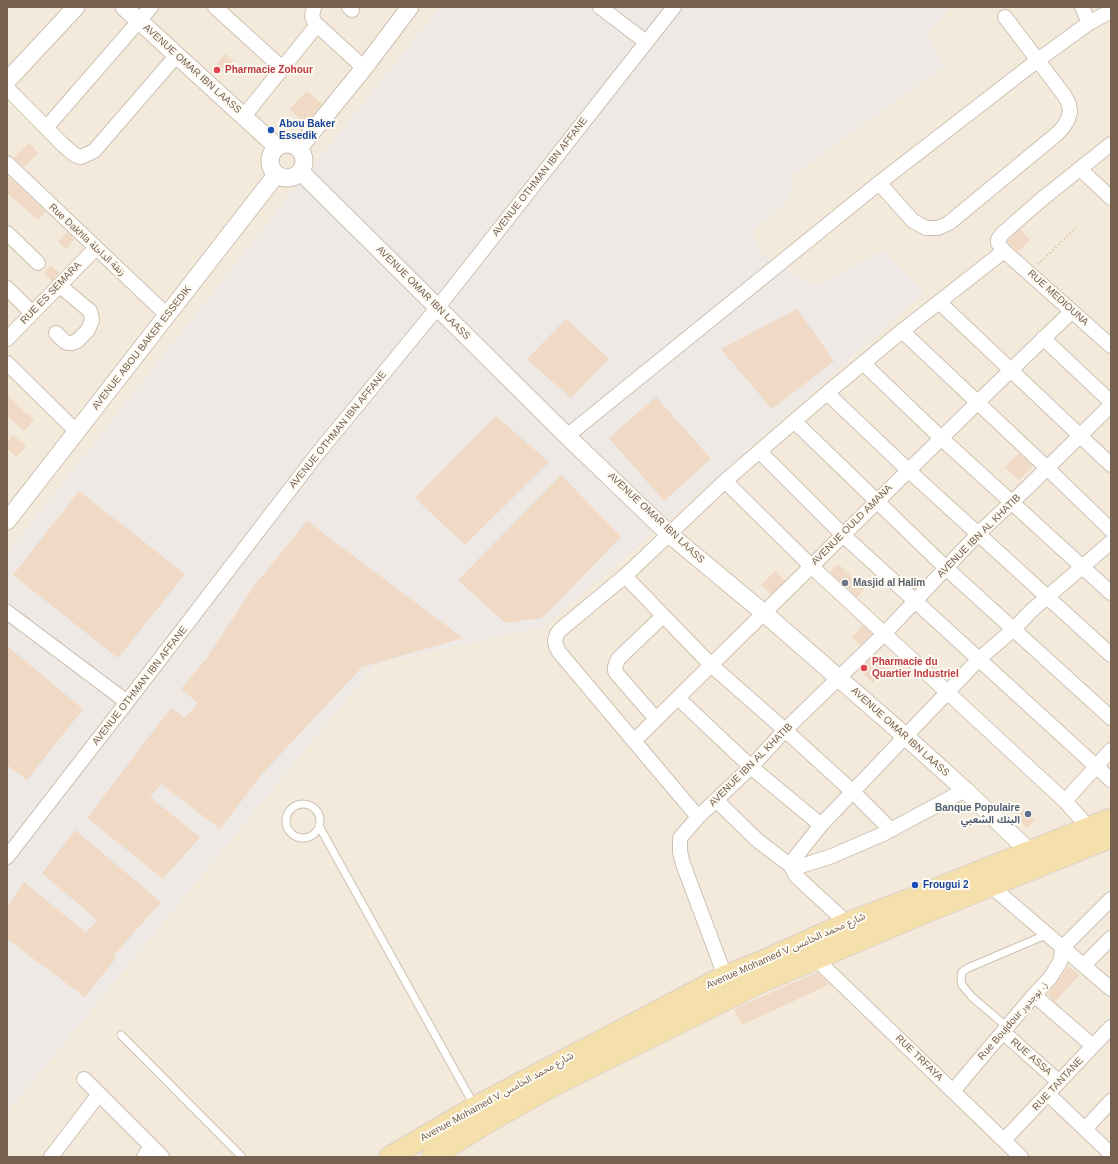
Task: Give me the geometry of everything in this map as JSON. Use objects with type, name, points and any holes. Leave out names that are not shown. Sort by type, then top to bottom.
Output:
[{"type":"main road","name":"Avenue Mohamed V شارع محمد الخامس","points":[[390,1157],[554,1085],[761,982],[991,886],[1089,828],[1111,819]]},
{"type":"main road","name":"Avenue Mohamed V شارع محمد الخامس","points":[[432,1157],[481,1116],[725,976],[763,961],[848,923],[926,893],[1036,858],[1111,837]]},
{"type":"street","points":[[7,81],[76,7]]},
{"type":"street","name":"AVENUE OMAR IBN LAASS","points":[[124,7],[277,147]]},
{"type":"street","points":[[46,128],[151,7]]},
{"type":"street","points":[[216,7],[282,68]]},
{"type":"street","points":[[314,7],[312,16],[314,22],[364,68]]},
{"type":"street","points":[[299,148],[364,68],[410,7]]},
{"type":"street","points":[[600,7],[646,42]]},
{"type":"street","name":"AVENUE OTHMAN IBN AFFANE","points":[[7,857],[318,453],[438,307],[674,7]]},
{"type":"street","points":[[1082,7],[1089,23]]},
{"type":"street","points":[[567,436],[879,183],[1038,60],[1089,23],[1111,11]]},
{"type":"street","points":[[879,183],[913,222],[919,226],[932,229],[943,226],[950,223],[1058,133],[1068,119],[1070,112],[1069,104],[1064,95],[1005,17]]},
{"type":"street","points":[[244,116],[317,25]]},
{"type":"street","points":[[7,88],[63,145],[75,155],[82,157],[94,151],[177,56]]},
{"type":"street","points":[[282,144],[288,144],[299,148],[305,162],[301,172],[297,176],[286,179],[276,175],[270,166],[270,161],[271,155],[277,147],[282,144]]},
{"type":"street","points":[[698,817],[559,652],[555,640],[557,634],[625,576],[725,481],[827,393],[902,331],[1004,251],[998,243],[998,240],[1002,234],[1111,144]]},
{"type":"street","name":"Rue Dakhla زنقة الداخلة","points":[[8,166],[168,316]]},
{"type":"street","points":[[1080,169],[1111,198]]},
{"type":"street","name":"AVENUE OMAR IBN LAASS","points":[[301,172],[567,436],[669,534],[764,613],[906,736],[966,790],[1036,858]]},
{"type":"street","name":"AVENUE ABOU BAKER ESSEDIK","points":[[7,521],[168,316],[276,175]]},
{"type":"street","points":[[7,233],[38,263]]},
{"type":"street","name":"RUE ES SEMARA","points":[[7,339],[96,248]]},
{"type":"street","name":"RUE MEDIOUNA","points":[[1004,251],[1111,346]]},
{"type":"street","points":[[56,333],[64,341],[72,343],[77,341],[88,330],[92,320],[90,311],[59,286]]},
{"type":"street","points":[[7,288],[32,313]]},
{"type":"street","points":[[939,302],[1111,465]]},
{"type":"street","name":"AVENUE OULD AMANA","points":[[634,741],[908,470],[1072,311]]},
{"type":"street","points":[[902,331],[1048,468],[1111,530]]},
{"type":"street","points":[[1043,338],[1111,403]]},
{"type":"street","points":[[7,363],[77,432]]},
{"type":"street","points":[[863,363],[941,438],[1111,593]]},
{"type":"street","points":[[827,393],[908,470],[1111,655]]},
{"type":"street","name":"AVENUE IBN AL KHATIB","points":[[725,976],[683,864],[680,852],[680,838],[698,817],[752,767],[785,730],[884,634],[978,534],[1048,468],[1111,403]]},
{"type":"street","points":[[795,422],[946,568],[1111,718]]},
{"type":"street","points":[[760,452],[843,535],[1111,780]]},
{"type":"street","points":[[725,481],[811,566],[1065,801],[1089,828]]},
{"type":"street","points":[[790,864],[821,825],[979,659],[1014,629],[1047,597],[1111,542]]},
{"type":"street","points":[[625,576],[711,666],[785,730],[853,792],[891,830]]},
{"type":"street","points":[[7,612],[127,702]]},
{"type":"street","points":[[656,719],[617,674],[614,667],[618,659],[663,616]]},
{"type":"street","points":[[678,698],[752,767],[821,825]]},
{"type":"street","points":[[1065,801],[1111,750]]},
{"type":"street","points":[[716,800],[757,840],[786,863],[801,866],[832,856],[891,830],[966,790]]},
{"type":"street","points":[[790,864],[796,876],[848,923]]},
{"type":"street","points":[[991,886],[1111,989]]},
{"type":"street","points":[[1063,947],[1111,899]]},
{"type":"street","points":[[1084,965],[1111,938]]},
{"type":"street","name":"Rue Boujdour ز. بوجدور","points":[[953,1091],[1058,968],[1063,947]]},
{"type":"street","name":"RUE TRFAYA","points":[[816,959],[1021,1157]]},
{"type":"street","points":[[1034,995],[1093,1046]]},
{"type":"street","name":"RUE TANTANE","points":[[1004,1140],[1111,1027]]},
{"type":"street","name":"RUE ASSA","points":[[1005,1029],[1060,1082]]},
{"type":"street","points":[[84,1079],[99,1094],[148,1152],[162,1157]]},
{"type":"street","points":[[51,1157],[99,1094]]},
{"type":"street","points":[[1048,1094],[1111,1154]]},
{"type":"street","points":[[1085,1129],[1111,1101]]},
{"type":"lane","points":[[320,826],[315,834],[307,838],[298,837],[290,833],[286,825],[286,816],[291,808],[299,804],[308,805],[316,809],[320,817],[320,826],[481,1116]]},
{"type":"lane","points":[[1005,1029],[972,997],[962,985],[962,972],[968,968],[1048,934]]},
{"type":"lane","points":[[121,1035],[242,1157]]},
{"type":"path","points":[[1029,272],[1076,228]]},
{"type":"shaded area","points":[[7,7],[1111,7],[1111,1157],[7,1157]]},
{"type":"shaded area","points":[[440,7],[952,7],[926,34],[945,66],[792,176],[790,199],[753,232],[762,254],[814,286],[884,250],[924,293],[648,538],[543,627],[376,664],[7,1113],[7,553],[290,194]]},
{"type":"building","points":[[225,54],[233,61],[224,71],[217,64]]},
{"type":"building","points":[[307,91],[322,104],[305,124],[290,109]]},
{"type":"building","points":[[29,143],[38,153],[24,167],[14,158]]},
{"type":"building","points":[[9,177],[46,212],[38,220],[7,193],[7,180]]},
{"type":"building","points":[[1020,229],[1030,240],[1018,252],[1007,241]]},
{"type":"building","points":[[67,232],[75,239],[66,249],[58,242]]},
{"type":"building","points":[[51,265],[59,273],[52,281],[44,273]]},
{"type":"building","points":[[797,309],[834,361],[772,409],[721,349]]},
{"type":"building","points":[[566,319],[609,359],[571,398],[527,359]]},
{"type":"building","points":[[7,395],[34,420],[24,431],[7,416]]},
{"type":"building","points":[[656,397],[711,459],[664,501],[609,438]]},
{"type":"building","points":[[496,416],[549,462],[465,545],[415,498]]},
{"type":"building","points":[[13,435],[26,446],[17,457],[7,449],[7,442]]},
{"type":"building","points":[[1019,453],[1033,466],[1019,480],[1005,467]]},
{"type":"building","points":[[561,475],[621,537],[542,618],[505,623],[458,580]]},
{"type":"building","points":[[79,491],[185,574],[118,658],[13,575]]},
{"type":"building","points":[[307,521],[463,638],[362,667],[261,775],[220,829],[161,784],[150,797],[200,837],[163,879],[87,818],[171,708],[185,718],[198,703],[181,689],[207,658],[254,586]]},
{"type":"building","points":[[838,564],[865,588],[857,597],[830,572]]},
{"type":"building","points":[[775,571],[785,581],[771,594],[761,585]]},
{"type":"building","points":[[863,625],[872,634],[860,645],[852,637]]},
{"type":"building","points":[[7,646],[83,709],[27,780],[7,765]]},
{"type":"building","points":[[873,657],[887,670],[873,683],[859,670]]},
{"type":"building","points":[[1024,809],[1035,821],[1027,828],[1016,817]]},
{"type":"building","points":[[75,830],[161,902],[113,956],[116,958],[85,997],[7,939],[7,907],[24,882],[86,933],[97,920],[42,873]]},
{"type":"building","points":[[1069,966],[1079,975],[1055,1002],[1047,994]]},
{"type":"building","points":[[817,972],[828,985],[742,1025],[734,1009]]},
{"type":"place","name":"Pharmacie Zohour","points":[[217,70]]},
{"type":"place","name":"Abou Baker Essedik","points":[[271,130]]},
{"type":"place","name":"Masjid al Halim","points":[[845,583]]},
{"type":"place","name":"Pharmacie du Quartier Industriel","points":[[864,668]]},
{"type":"place","name":"Banque Populaire البنك الشعبي","points":[[1028,814]]},
{"type":"place","name":"Frougui 2","points":[[915,885]]}]
